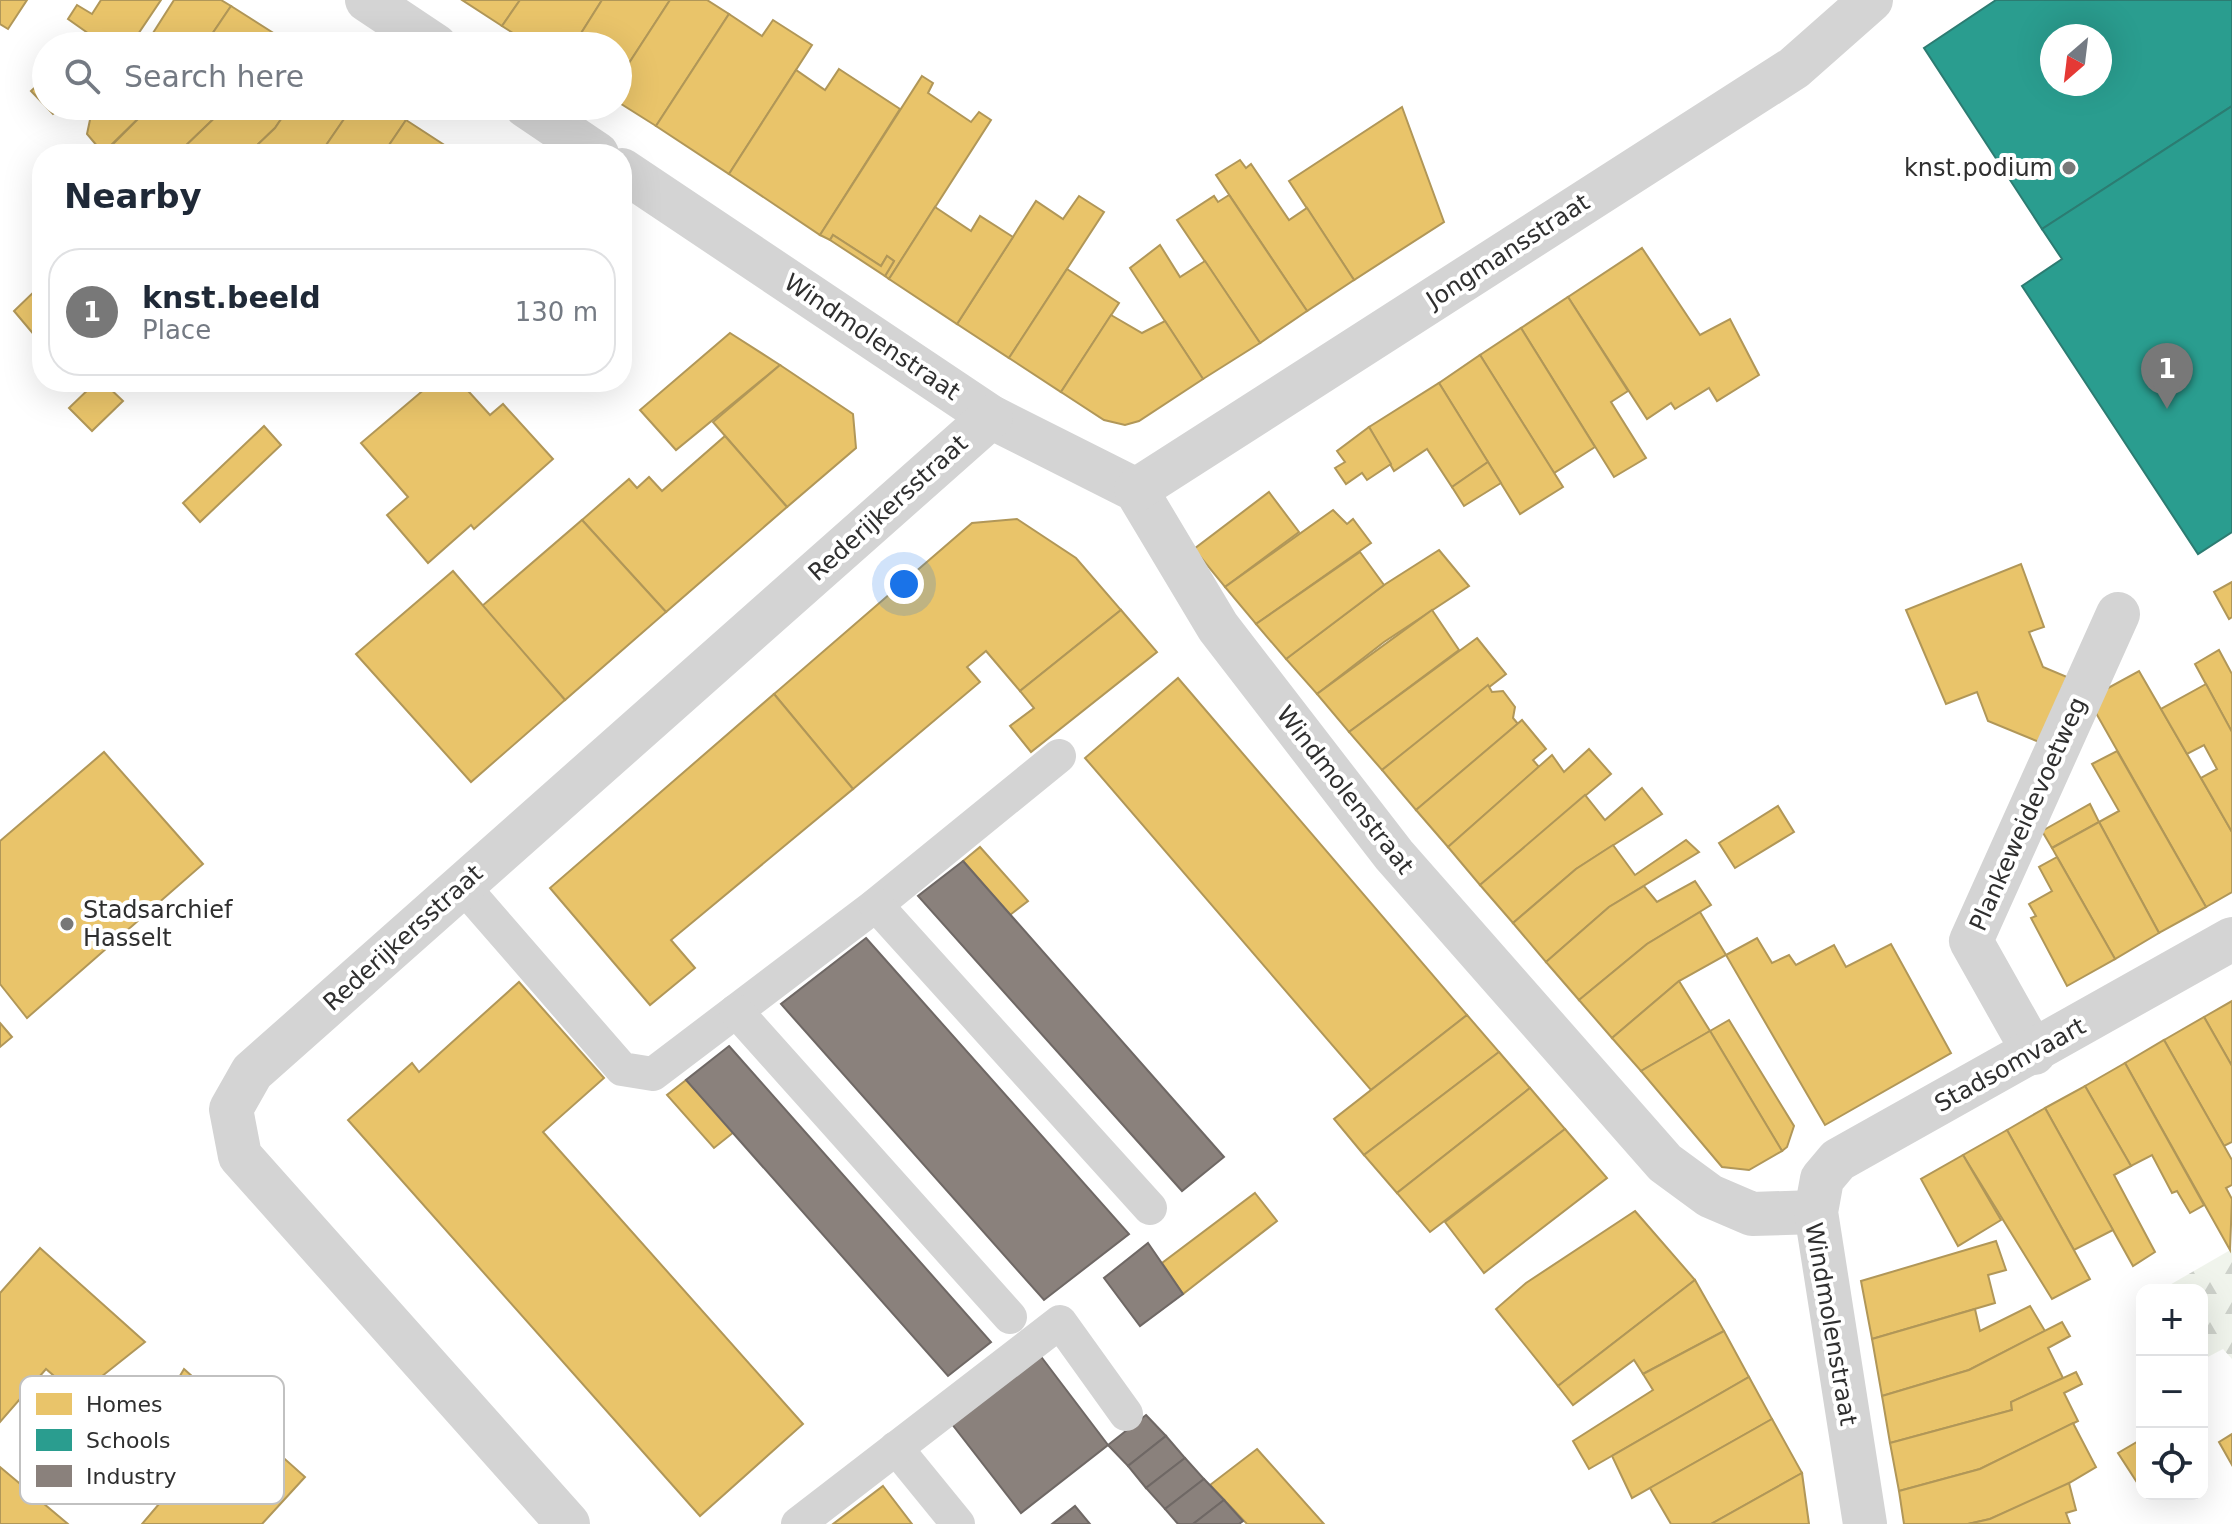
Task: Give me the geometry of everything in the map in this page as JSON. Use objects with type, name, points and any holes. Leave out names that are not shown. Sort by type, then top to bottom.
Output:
[{"type":"street","points":[[367,0],[415,32]]},
{"type":"street","name":"Jongmansstraat","points":[[1136,490],[1794,68],[1871,0]]},
{"type":"street","points":[[547,120],[582,144]]},
{"type":"street","name":"Windmolenstraat","points":[[632,177],[991,417],[1136,490],[1218,627],[1394,855],[1665,1163],[1710,1196],[1752,1214],[1816,1212],[1865,1524]]},
{"type":"street","name":"Rederijkersstraat","points":[[568,1524],[240,1156],[231,1109],[252,1072],[991,417]]},
{"type":"street","name":"Plankeweidevoetweg","points":[[2034,1053],[1971,941],[2118,614]]},
{"type":"street","name":"Stadsomvaart","points":[[1816,1212],[1822,1179],[1838,1160],[2034,1053],[2232,939]]},
{"type":"lane","points":[[462,885],[622,1069],[653,1074],[876,905],[1059,756]]},
{"type":"lane","points":[[876,905],[1150,1208]]},
{"type":"lane","points":[[736,1011],[1010,1317]]},
{"type":"lane","points":[[798,1524],[1060,1322],[1126,1414]]},
{"type":"lane","points":[[896,1448],[958,1524]]},
{"type":"green space","points":[[2232,1249],[2232,1359],[2223,1349],[2208,1357],[2208,1284],[2171,1284]]},
{"type":"building: Homes","points":[[0,0],[27,0],[8,29],[0,24]]},
{"type":"building: Homes","points":[[101,0],[161,0],[139,32],[86,32],[68,19],[77,5],[92,14]]},
{"type":"building: Homes","points":[[174,0],[221,0],[231,6],[213,32],[154,32]]},
{"type":"building: Homes","points":[[462,0],[520,0],[502,26]]},
{"type":"building: Homes","points":[[520,0],[602,0],[582,32],[511,32],[502,26]]},
{"type":"building: Homes","points":[[602,0],[670,0],[632,58],[632,32],[582,32]]},
{"type":"building: Homes","points":[[670,0],[707,0],[729,14],[656,126],[632,111],[632,58]]},
{"type":"building: Homes","points":[[231,6],[272,32],[213,32]]},
{"type":"building: Homes","points":[[729,14],[762,36],[773,20],[812,45],[729,174],[656,126]]},
{"type":"building: Homes","points":[[839,69],[900,109],[820,235],[729,174],[796,70],[825,90]]},
{"type":"building: Homes","points":[[922,76],[933,83],[928,93],[971,122],[979,112],[991,120],[889,279],[885,276],[894,261],[887,256],[881,266],[833,235],[830,240],[820,235]]},
{"type":"building: Homes","points":[[1402,107],[1444,222],[1354,280],[1289,181]]},
{"type":"building: Homes","points":[[90,120],[137,120],[112,144],[95,144],[87,134]]},
{"type":"building: Homes","points":[[137,120],[212,120],[187,144],[113,144]]},
{"type":"building: Homes","points":[[212,120],[280,120],[258,144],[187,144]]},
{"type":"building: Homes","points":[[280,120],[343,120],[327,144],[258,144]]},
{"type":"building: Homes","points":[[343,120],[406,120],[390,144],[327,144]]},
{"type":"building: Homes","points":[[406,120],[443,144],[390,144]]},
{"type":"building: Homes","points":[[1240,160],[1246,168],[1251,164],[1289,220],[1307,208],[1354,280],[1307,311],[1216,175]]},
{"type":"building: Homes","points":[[1229,195],[1307,311],[1260,343],[1177,220],[1214,196],[1218,202]]},
{"type":"building: Homes","points":[[1079,196],[1104,212],[1009,358],[957,324],[1036,201],[1063,219]]},
{"type":"building: Homes","points":[[935,207],[971,231],[980,216],[1013,237],[957,324],[889,279]]},
{"type":"building: Homes","points":[[833,235],[881,266],[887,256],[894,261],[885,276],[830,240]]},
{"type":"building: Homes","points":[[1160,245],[1180,277],[1205,261],[1260,343],[1203,379],[1130,268]]},
{"type":"building: Homes","points":[[1642,248],[1700,335],[1730,319],[1759,375],[1717,401],[1709,388],[1675,409],[1671,403],[1647,419],[1568,297]]},
{"type":"building: Homes","points":[[1067,269],[1119,303],[1061,392],[1009,358]]},
{"type":"building: Homes","points":[[32,294],[32,332],[14,311]]},
{"type":"building: Homes","points":[[1568,297],[1628,391],[1611,402],[1646,458],[1614,477],[1521,328]]},
{"type":"building: Homes","points":[[1111,315],[1142,333],[1165,321],[1203,379],[1139,421],[1125,425],[1104,420],[1061,392]]},
{"type":"building: Homes","points":[[1521,328],[1595,447],[1554,473],[1480,355]]},
{"type":"building: Homes","points":[[730,333],[780,365],[676,450],[640,410]]},
{"type":"building: Homes","points":[[1480,355],[1563,487],[1520,514],[1439,383]]},
{"type":"building: Homes","points":[[780,365],[853,414],[856,448],[787,507],[713,422]]},
{"type":"building: Homes","points":[[1439,383],[1488,462],[1452,487],[1427,449],[1394,471],[1369,427]]},
{"type":"building: Homes","points":[[86,392],[114,392],[123,401],[92,431],[69,408]]},
{"type":"building: Homes","points":[[421,392],[469,392],[490,415],[503,404],[553,459],[474,529],[471,525],[428,563],[387,515],[408,497],[361,443]]},
{"type":"building: Homes","points":[[264,426],[281,445],[200,522],[183,503]]},
{"type":"building: Homes","points":[[1369,427],[1391,464],[1367,480],[1362,473],[1346,484],[1335,468],[1345,462],[1337,451]]},
{"type":"building: Homes","points":[[725,436],[787,507],[666,612],[582,520],[629,479],[637,488],[649,477],[662,491]]},
{"type":"building: Homes","points":[[1488,462],[1501,483],[1464,506],[1452,487]]},
{"type":"building: Homes","points":[[1269,492],[1299,532],[1225,587],[1194,549]]},
{"type":"building: Homes","points":[[1333,510],[1347,524],[1353,519],[1371,543],[1256,624],[1225,587]]},
{"type":"building: Homes","points":[[1017,519],[1076,558],[1121,610],[1020,691],[986,651],[967,667],[980,682],[853,789],[774,694],[972,523]]},
{"type":"building: Homes","points":[[582,520],[666,612],[565,700],[482,606]]},
{"type":"building: Homes","points":[[1439,550],[1469,586],[1384,642],[1317,694],[1286,659],[1384,585]]},
{"type":"building: Homes","points":[[1360,552],[1384,585],[1286,659],[1256,624]]},
{"type":"building: Homes","points":[[2021,564],[2044,627],[2029,632],[2043,667],[2067,677],[2039,742],[1988,721],[1977,692],[1946,704],[1906,610]]},
{"type":"building: Homes","points":[[453,571],[565,700],[471,782],[356,654]]},
{"type":"building: Homes","points":[[2232,582],[2232,617],[2229,619],[2214,592]]},
{"type":"building: Homes","points":[[1121,610],[1157,652],[1031,752],[1010,726],[1034,708],[1020,691]]},
{"type":"building: Homes","points":[[1432,610],[1459,650],[1349,732],[1317,694]]},
{"type":"building: Homes","points":[[1477,638],[1506,674],[1382,770],[1349,732]]},
{"type":"building: Homes","points":[[2219,650],[2232,674],[2232,732],[2195,664]]},
{"type":"building: Homes","points":[[2139,671],[2232,832],[2232,892],[2206,907],[2088,699]]},
{"type":"building: Homes","points":[[1178,678],[1467,1015],[1371,1090],[1085,758]]},
{"type":"building: Homes","points":[[2206,684],[2232,732],[2232,832],[2201,778],[2217,769],[2204,745],[2187,754],[2161,709]]},
{"type":"building: Homes","points":[[1488,685],[1492,692],[1503,691],[1515,707],[1513,718],[1518,724],[1416,810],[1382,770]]},
{"type":"building: Homes","points":[[774,694],[853,789],[671,940],[695,968],[650,1005],[550,888]]},
{"type":"building: Homes","points":[[1522,720],[1546,749],[1533,760],[1539,767],[1448,847],[1416,810]]},
{"type":"building: Homes","points":[[1589,749],[1611,774],[1480,885],[1448,847],[1552,755],[1564,772]]},
{"type":"building: Homes","points":[[2117,751],[2206,907],[2159,933],[2099,822],[2119,811],[2092,764]]},
{"type":"building: Homes","name":"Stadsarchief Hasselt","points":[[104,752],[203,864],[27,1018],[0,984],[0,841]]},
{"type":"building: Homes","points":[[1642,788],[1662,814],[1576,869],[1513,923],[1480,885],[1585,795],[1605,820]]},
{"type":"building: Homes","points":[[2090,804],[2099,822],[2052,848],[2042,831]]},
{"type":"building: Homes","points":[[1778,806],[1794,832],[1735,868],[1719,843]]},
{"type":"building: Homes","points":[[2099,822],[2159,933],[2115,959],[2052,848]]},
{"type":"building: Homes","points":[[1686,840],[1699,852],[1609,907],[1546,962],[1513,923],[1576,869],[1613,845],[1635,875]]},
{"type":"building: Homes","points":[[980,847],[1028,901],[1010,915],[963,861]]},
{"type":"building: Homes","points":[[2057,857],[2115,959],[2067,986],[2031,918],[2036,916],[2029,904],[2052,891],[2039,867]]},
{"type":"building: Homes","points":[[1695,881],[1711,905],[1647,944],[1579,1000],[1546,962],[1609,907],[1644,886],[1657,902]]},
{"type":"building: Homes","points":[[1700,912],[1726,955],[1679,981],[1612,1038],[1579,1000],[1647,944]]},
{"type":"building: Homes","points":[[1757,938],[1772,963],[1789,955],[1796,965],[1834,945],[1846,967],[1891,944],[1951,1053],[1825,1125],[1726,955]]},
{"type":"building: Homes","points":[[1679,981],[1710,1031],[1641,1071],[1612,1038]]},
{"type":"building: Homes","points":[[519,982],[604,1078],[543,1132],[803,1424],[700,1516],[348,1120],[412,1063],[419,1072]]},
{"type":"building: Homes","points":[[2232,1001],[2232,1066],[2204,1017]]},
{"type":"building: Homes","points":[[1467,1015],[1499,1052],[1364,1155],[1334,1119]]},
{"type":"building: Homes","points":[[2204,1017],[2232,1066],[2232,1142],[2224,1146],[2164,1040]]},
{"type":"building: Homes","points":[[1729,1020],[1794,1126],[1787,1147],[1782,1151],[1710,1031]]},
{"type":"building: Homes","points":[[0,1023],[12,1037],[0,1047]]},
{"type":"building: Homes","points":[[1710,1031],[1782,1151],[1749,1170],[1722,1167],[1641,1071]]},
{"type":"building: Homes","points":[[2164,1040],[2232,1160],[2232,1185],[2226,1188],[2232,1199],[2230,1250],[2125,1063]]},
{"type":"building: Homes","points":[[1499,1052],[1530,1088],[1397,1193],[1364,1155]]},
{"type":"building: Homes","points":[[2125,1063],[2204,1205],[2190,1213],[2177,1191],[2172,1193],[2152,1155],[2131,1166],[2085,1086]]},
{"type":"building: Homes","points":[[686,1080],[734,1132],[714,1148],[667,1095]]},
{"type":"building: Homes","points":[[2085,1086],[2131,1166],[2114,1175],[2155,1252],[2133,1266],[2045,1108]]},
{"type":"building: Homes","points":[[1530,1088],[1565,1129],[1430,1232],[1397,1193]]},
{"type":"building: Homes","points":[[2045,1108],[2113,1230],[2074,1250],[2007,1130]]},
{"type":"building: Homes","points":[[1565,1129],[1607,1178],[1484,1273],[1445,1222]]},
{"type":"building: Homes","points":[[2007,1130],[2090,1279],[2052,1299],[1963,1155]]},
{"type":"building: Homes","points":[[1963,1155],[2001,1220],[1958,1246],[1921,1179]]},
{"type":"building: Homes","points":[[1255,1193],[1277,1221],[1183,1294],[1162,1263]]},
{"type":"building: Homes","points":[[1635,1211],[1695,1280],[1558,1386],[1496,1309],[1526,1283]]},
{"type":"building: Homes","points":[[1996,1241],[2006,1270],[1988,1275],[1995,1303],[1872,1339],[1861,1281]]},
{"type":"building: Homes","points":[[40,1248],[145,1342],[102,1376],[54,1376],[46,1369],[40,1376],[20,1376],[20,1399],[0,1422],[0,1293]]},
{"type":"building: Homes","points":[[1695,1280],[1724,1331],[1643,1374],[1634,1360],[1573,1405],[1558,1386]]},
{"type":"building: Homes","points":[[2030,1306],[2045,1331],[1969,1370],[1882,1396],[1872,1339],[1975,1309],[1980,1331]]},
{"type":"building: Homes","points":[[2062,1322],[2070,1336],[2048,1348],[2063,1378],[2011,1402],[2012,1410],[1890,1443],[1882,1396],[1969,1370]]},
{"type":"building: Homes","points":[[1724,1331],[1749,1377],[1589,1469],[1573,1441],[1653,1390],[1643,1374]]},
{"type":"building: Homes","points":[[184,1369],[192,1376],[180,1376]]},
{"type":"building: Homes","points":[[2076,1372],[2082,1384],[2064,1393],[2078,1421],[1980,1469],[1899,1491],[1890,1443],[2012,1410],[2011,1402]]},
{"type":"building: Homes","points":[[1749,1377],[1772,1419],[1632,1498],[1612,1456]]},
{"type":"building: Homes","points":[[1772,1419],[1802,1473],[1711,1524],[1671,1524],[1650,1488]]},
{"type":"building: Homes","points":[[2073,1423],[2096,1467],[2059,1489],[1990,1519],[1968,1524],[1904,1524],[1899,1491],[1980,1469]]},
{"type":"building: Homes","points":[[2232,1434],[2232,1465],[2219,1442]]},
{"type":"building: Homes","points":[[2136,1442],[2136,1481],[2118,1453]]},
{"type":"building: Homes","points":[[1257,1449],[1324,1524],[1247,1524],[1210,1485]]},
{"type":"building: Homes","points":[[284,1458],[305,1477],[284,1500]]},
{"type":"building: Homes","points":[[0,1467],[20,1484],[20,1504],[44,1504],[68,1524],[0,1524]]},
{"type":"building: Homes","points":[[1802,1473],[1809,1524],[1711,1524]]},
{"type":"building: Homes","points":[[2069,1483],[2076,1510],[2066,1513],[2070,1524],[1968,1524],[1990,1519]]},
{"type":"building: Homes","points":[[883,1486],[912,1524],[833,1524]]},
{"type":"building: Homes","points":[[159,1504],[280,1504],[262,1524],[142,1524]]},
{"type":"building: Schools","name":"knst.podium","points":[[1996,0],[2232,0],[2232,106],[2042,229],[1924,48]]},
{"type":"building: Schools","points":[[2232,106],[2232,532],[2198,554],[2022,286],[2062,259],[2042,229]]},
{"type":"building: Industry","points":[[963,861],[1224,1157],[1182,1191],[918,896]]},
{"type":"building: Industry","points":[[866,938],[1129,1234],[1044,1300],[781,1004]]},
{"type":"building: Industry","points":[[729,1046],[991,1342],[948,1376],[686,1080]]},
{"type":"building: Industry","points":[[1148,1243],[1183,1294],[1140,1326],[1104,1278]]},
{"type":"building: Industry","points":[[1036,1350],[1108,1445],[1021,1513],[948,1419]]},
{"type":"building: Industry","points":[[1146,1415],[1166,1436],[1128,1466],[1108,1445]]},
{"type":"building: Industry","points":[[1166,1436],[1185,1458],[1146,1488],[1128,1466]]},
{"type":"building: Industry","points":[[1185,1458],[1204,1479],[1165,1509],[1146,1488]]},
{"type":"building: Industry","points":[[1204,1479],[1224,1500],[1193,1524],[1178,1524],[1165,1509]]},
{"type":"building: Industry","points":[[1224,1500],[1243,1521],[1239,1524],[1193,1524]]},
{"type":"building: Industry","points":[[1075,1506],[1090,1524],[1052,1524]]},
{"type":"place","name":"knst.podium","points":[[2069,168]]},
{"type":"place","name":"knst.beeld","points":[[2167,409]]},
{"type":"place","name":"Stadsarchief Hasselt","points":[[67,924]]}]
